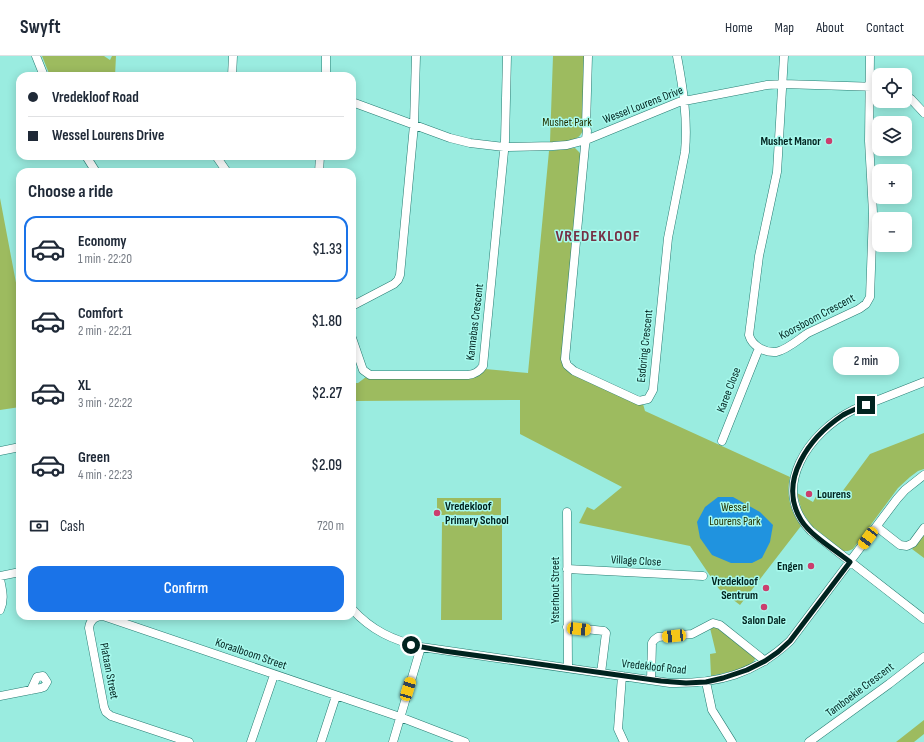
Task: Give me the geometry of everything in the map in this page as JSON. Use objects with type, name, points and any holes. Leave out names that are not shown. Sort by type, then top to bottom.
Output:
[{"type":"street","points":[[36,56],[42,72]]},
{"type":"street","points":[[232,72],[233,56]]},
{"type":"street","points":[[326,56],[326,72]]},
{"type":"street","points":[[356,304],[394,284],[400,275],[414,125],[416,56]]},
{"type":"street","points":[[504,147],[507,56]]},
{"type":"street","name":"Esdoring Crescent","points":[[588,56],[587,131],[565,355],[566,362],[574,371],[639,401],[645,400],[650,396],[653,390],[668,238],[686,152],[685,101],[677,56]]},
{"type":"street","points":[[759,348],[750,338],[750,331],[759,256],[777,172],[784,56]]},
{"type":"street","points":[[870,56],[870,86]]},
{"type":"street","name":"Wessel Lourens Drive","points":[[356,103],[414,125],[460,140],[481,145],[504,147],[560,146],[586,140],[685,101],[767,85],[870,86]]},
{"type":"street","name":"Koorsboom Crescent","points":[[759,348],[772,352],[781,350],[809,333],[859,309],[868,301],[870,293],[873,218],[869,141],[870,86]]},
{"type":"street","points":[[912,100],[924,113]]},
{"type":"street","name":"Kannabas Crescent","points":[[356,350],[363,370],[370,375],[468,375],[474,374],[483,366],[504,147]]},
{"type":"street","name":"Karee Close","points":[[722,442],[759,348]]},
{"type":"street","points":[[923,615],[850,562],[811,531],[802,521],[795,507],[792,492],[794,476],[804,454],[829,426],[844,414],[924,382]]},
{"type":"street","points":[[0,451],[16,448]]},
{"type":"street","name":"Vredekloof Road","points":[[356,613],[362,620],[382,634],[402,642],[421,647],[651,680],[670,682],[706,682],[747,670],[765,661],[790,641],[905,490],[924,475]]},
{"type":"street","name":"Ysterhout Street","points":[[567,512],[568,668]]},
{"type":"street","points":[[877,526],[900,545],[907,546],[913,543],[924,528]]},
{"type":"street","name":"Village Close","points":[[567,569],[703,576]]},
{"type":"street","points":[[0,576],[16,573]]},
{"type":"street","points":[[0,579],[3,599],[0,610]]},
{"type":"street","name":"Plataan Street","points":[[92,620],[89,628],[106,712],[112,716],[189,742]]},
{"type":"street","name":"Koraalboom Street","points":[[114,620],[400,717],[465,742]]},
{"type":"street","points":[[651,680],[652,646],[654,640],[658,637],[692,634],[713,623],[720,625],[765,661]]},
{"type":"street","points":[[567,627],[606,633],[601,673]]},
{"type":"street","points":[[393,742],[421,647]]},
{"type":"street","name":"Tamboekie Crescent","points":[[809,742],[889,684],[924,656]]},
{"type":"street","points":[[251,742],[274,675]]},
{"type":"street","points":[[622,676],[618,729],[624,742]]},
{"type":"street","points":[[706,682],[712,710],[732,742]]},
{"type":"street","points":[[0,696],[32,690]]},
{"type":"street","points":[[321,742],[336,696]]},
{"type":"green space","points":[[42,56],[104,56],[110,60],[112,56],[116,56],[115,72],[48,72]]},
{"type":"green space","name":"Mushet Park","points":[[553,56],[585,56],[583,131],[579,137],[575,139],[558,142],[550,142]]},
{"type":"green space","name":"Wessel Lourens Park","points":[[575,148],[581,155],[562,360],[643,404],[645,411],[790,477],[788,490],[790,503],[794,515],[801,526],[740,605],[719,589],[690,546],[579,523],[587,507],[594,510],[622,487],[520,434],[520,400],[356,401],[356,383],[366,377],[469,379],[485,369],[528,373],[549,151]]},
{"type":"green space","points":[[0,198],[16,283],[16,408],[0,410]]},
{"type":"green space","points":[[924,433],[924,469],[918,471],[898,488],[853,549],[843,551],[812,526],[802,512],[797,493],[813,502],[819,491],[836,500],[870,454]]},
{"type":"green space","points":[[437,498],[501,498],[501,515],[437,515]]},
{"type":"green space","points":[[442,522],[502,522],[502,620],[441,620]]},
{"type":"green space","points":[[924,533],[924,558],[912,549]]},
{"type":"green space","points":[[717,626],[755,656],[755,659],[750,665],[711,676],[710,654],[716,653],[710,628]]},
{"type":"green space","points":[[924,720],[924,734],[914,742],[896,742]]},
{"type":"water","points":[[718,497],[733,497],[760,512],[773,525],[770,542],[762,558],[752,563],[731,563],[712,555],[700,538],[697,522],[705,507]]},
{"type":"place","name":"Mushet Manor","points":[[829,141]]},
{"type":"place","name":"Lourens","points":[[809,494]]},
{"type":"place","name":"Vredekloof Primary School","points":[[437,513]]},
{"type":"place","name":"Engen","points":[[811,566]]},
{"type":"place","name":"Vredekloof Sentrum","points":[[766,588]]},
{"type":"place","name":"Salon Dale","points":[[764,607]]},
{"type":"district","name":"VREDEKLOOF","points":[[598,236]]},
{"type":"route","points":[[411,645],[493,658],[686,683],[706,682],[734,675],[765,661],[790,641],[850,562],[806,526],[795,507],[792,492],[794,476],[798,465],[809,447],[829,426],[844,414],[866,405]]}]
